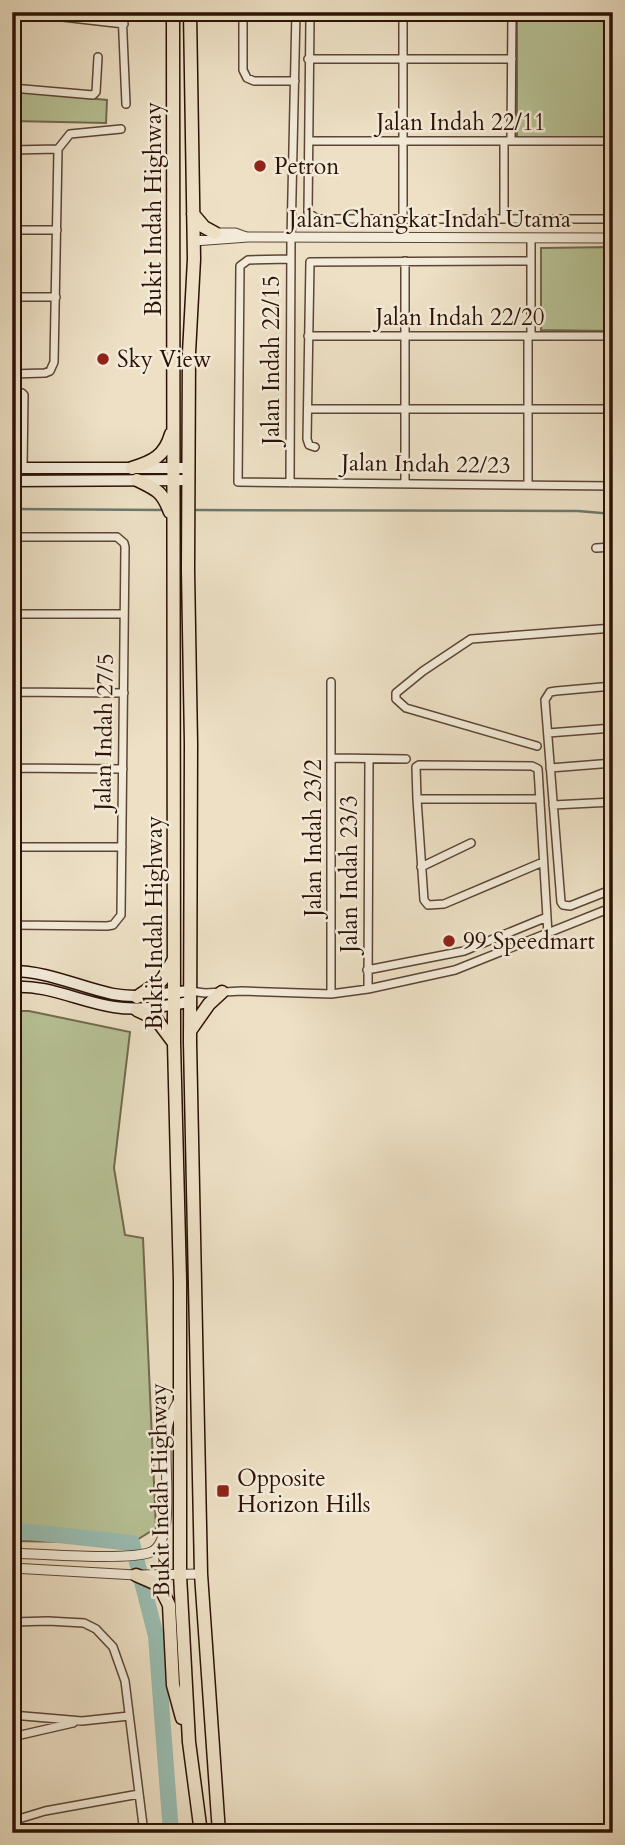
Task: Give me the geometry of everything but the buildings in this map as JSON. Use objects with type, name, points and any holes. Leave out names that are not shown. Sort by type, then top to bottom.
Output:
[{"type":"highway","name":"Bukit Indah Highway","points":[[173,12],[175,422],[174,475],[169,497],[174,521],[174,1044],[180,1575],[189,1742],[201,1833]]},
{"type":"highway","name":"Bukit Indah Highway","points":[[190,12],[194,259],[189,353],[188,526],[190,1031],[201,1574],[219,1833]]},
{"type":"highway","points":[[173,214],[192,237],[174,255]]},
{"type":"highway","points":[[193,214],[213,237],[194,259]]},
{"type":"highway","points":[[169,497],[135,474],[163,454],[175,422]]},
{"type":"highway","points":[[174,1044],[156,1019],[137,1003],[162,980],[176,954]]},
{"type":"highway","points":[[190,1031],[209,1004],[222,992]]},
{"type":"highway","points":[[136,1575],[159,1585],[169,1605],[173,1685],[189,1742]]},
{"type":"main road","points":[[18,468],[189,474]]},
{"type":"main road","points":[[12,481],[135,474]]},
{"type":"main road","points":[[12,971],[58,976],[137,1003]]},
{"type":"main road","points":[[12,987],[44,990],[112,1007],[190,996]]},
{"type":"street","points":[[19,12],[124,24]]},
{"type":"street","points":[[122,12],[126,104]]},
{"type":"street","points":[[243,12],[243,70],[247,78],[254,81],[295,81]]},
{"type":"street","name":"Jalan Indah 22/15","points":[[290,483],[291,239],[296,12]]},
{"type":"street","points":[[504,219],[512,14],[312,17],[308,23],[310,216],[318,219],[402,218],[504,219],[613,219]]},
{"type":"street","points":[[402,218],[403,15]]},
{"type":"street","points":[[12,88],[93,95],[96,92],[98,57]]},
{"type":"street","points":[[308,59],[512,59]]},
{"type":"street","points":[[12,374],[45,373],[54,362],[58,149],[70,134],[121,129]]},
{"type":"street","name":"Jalan Indah 22/11","points":[[309,141],[613,141]]},
{"type":"street","points":[[613,141],[613,238]]},
{"type":"street","points":[[12,150],[58,149]]},
{"type":"street","points":[[12,229],[57,230]]},
{"type":"street","name":"Jalan Changkat Indah Utama","points":[[192,237],[235,233],[248,237],[291,239],[613,238]]},
{"type":"street","points":[[528,485],[531,238]]},
{"type":"street","name":"Jalan Indah 22/23","points":[[291,259],[248,260],[241,263],[238,482],[613,486]]},
{"type":"street","points":[[405,261],[405,482]]},
{"type":"street","points":[[315,447],[309,445],[307,439],[310,262],[531,261]]},
{"type":"street","points":[[12,297],[56,297]]},
{"type":"street","name":"Jalan Indah 22/20","points":[[308,336],[613,336]]},
{"type":"street","points":[[12,393],[22,393],[23,451],[18,468]]},
{"type":"street","points":[[308,409],[613,409]]},
{"type":"street","points":[[12,452],[23,451]]},
{"type":"street","points":[[13,537],[14,925]]},
{"type":"street","name":"Jalan Indah 27/5","points":[[13,537],[117,537],[124,543],[121,915],[119,921],[107,926],[14,925]]},
{"type":"street","points":[[596,548],[613,547]]},
{"type":"street","points":[[13,614],[124,614]]},
{"type":"street","points":[[537,746],[406,708],[399,703],[396,693],[471,639],[613,628]]},
{"type":"street","name":"Jalan Indah 23/2","points":[[331,682],[331,994]]},
{"type":"street","points":[[613,686],[550,692],[545,700],[563,905],[570,906],[613,889]]},
{"type":"street","points":[[13,692],[124,693]]},
{"type":"street","points":[[548,733],[613,728]]},
{"type":"street","points":[[333,758],[406,760]]},
{"type":"street","name":"Jalan Indah 23/3","points":[[368,989],[369,759]]},
{"type":"street","points":[[550,768],[613,763]]},
{"type":"street","points":[[544,862],[444,904],[428,905],[424,900],[421,867],[416,767],[532,766],[538,769],[544,862],[548,934]]},
{"type":"street","points":[[13,768],[123,769]]},
{"type":"street","points":[[417,799],[540,799]]},
{"type":"street","points":[[553,805],[613,802]]},
{"type":"street","points":[[421,867],[471,844]]},
{"type":"street","points":[[14,847],[122,847]]},
{"type":"street","points":[[190,996],[222,992],[331,994],[368,989],[455,970],[613,907]]},
{"type":"street","points":[[367,970],[464,951],[547,916]]},
{"type":"street","points":[[12,1553],[118,1555],[143,1553],[159,1546],[164,1536],[166,1515],[164,1473],[167,1425],[180,1397]]},
{"type":"street","points":[[12,1568],[136,1575],[201,1574]]},
{"type":"street","points":[[12,1622],[84,1623],[107,1637],[118,1656],[125,1681],[144,1833]]},
{"type":"street","points":[[12,1715],[82,1721]]},
{"type":"street","points":[[12,1737],[82,1721],[129,1716]]},
{"type":"street","points":[[12,1821],[45,1811],[139,1794]]},
{"type":"green space","points":[[517,12],[613,12],[613,137],[517,138]]},
{"type":"green space","points":[[12,91],[107,100],[106,123],[12,121]]},
{"type":"green space","points":[[613,247],[613,331],[541,330],[541,248]]},
{"type":"green space","points":[[12,1011],[29,1011],[130,1032],[114,1168],[125,1235],[143,1238],[156,1528],[132,1543],[12,1541]]},
{"type":"waterway","points":[[12,509],[163,510]]},
{"type":"waterway","points":[[194,510],[578,511],[613,514]]},
{"type":"waterway","points":[[12,1530],[132,1543],[156,1636],[171,1833]]},
{"type":"place","name":"Petron","points":[[260,166]]},
{"type":"place","name":"Sky View","points":[[103,359]]},
{"type":"place","name":"99 Speedmart","points":[[449,941]]},
{"type":"place","name":"Opposite Horizon Hills","points":[[223,1491]]}]
